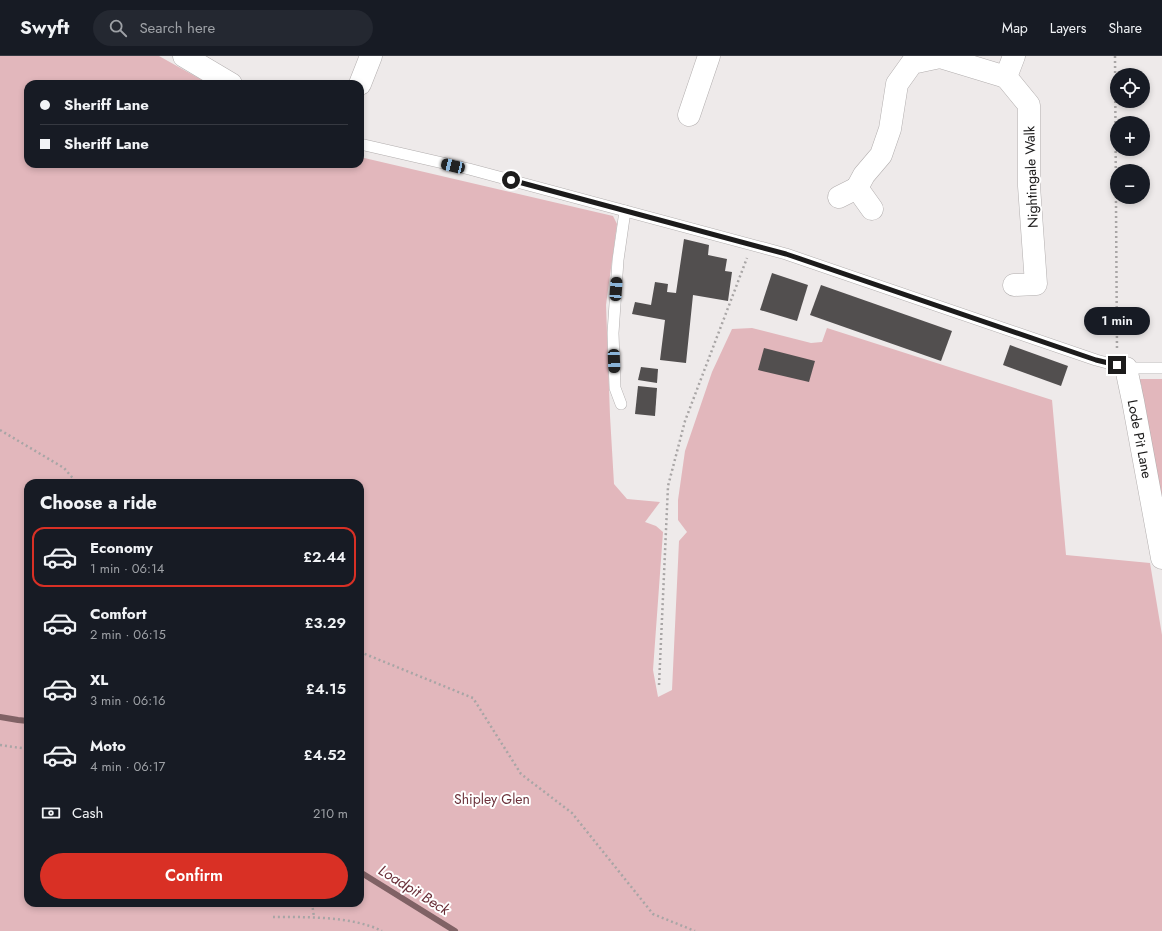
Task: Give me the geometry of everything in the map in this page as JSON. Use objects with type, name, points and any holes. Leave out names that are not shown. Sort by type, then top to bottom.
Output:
[{"type":"street","points":[[184,56],[224,80]]},
{"type":"street","points":[[362,80],[371,56]]},
{"type":"street","points":[[689,115],[708,56]]},
{"type":"street","points":[[872,209],[848,192],[882,155],[890,129],[897,84],[912,63],[940,56],[1006,77],[1014,56]]},
{"type":"street","name":"Nightingale Walk","points":[[1006,77],[1029,105],[1029,186],[1036,284],[1014,285]]},
{"type":"street","name":"Lode Pit Lane","points":[[1121,366],[1133,401],[1162,558]]},
{"type":"lane","points":[[364,145],[469,169],[786,254],[1096,360],[1121,366],[1162,368]]},
{"type":"lane","points":[[621,404],[614,388],[613,333],[618,260],[625,211]]},
{"type":"path","points":[[1115,56],[1121,366]]},
{"type":"path","points":[[659,685],[668,486],[685,421],[752,245]]},
{"type":"path","points":[[0,430],[64,468],[74,479]]},
{"type":"path","points":[[364,654],[473,698],[521,774],[572,814],[653,914],[695,931]]},
{"type":"path","points":[[0,745],[24,748]]},
{"type":"path","points":[[313,907],[314,917]]},
{"type":"path","points":[[273,917],[314,917],[369,925],[382,931]]},
{"type":"green space","name":"Shipley Glen","points":[[0,56],[159,56],[202,80],[24,80],[24,168],[364,168],[364,158],[613,216],[617,224],[606,305],[614,484],[627,499],[660,502],[645,522],[656,526],[663,532],[653,670],[658,697],[672,690],[679,541],[687,532],[678,520],[678,500],[685,451],[712,372],[732,329],[752,328],[811,343],[822,342],[827,328],[1052,400],[1066,555],[1150,563],[1162,635],[1162,931],[0,931]]},
{"type":"green space","points":[[1139,379],[1162,379],[1162,500],[1142,394],[1142,387]]},
{"type":"building","points":[[684,239],[709,245],[708,255],[727,259],[725,271],[732,272],[728,301],[693,295],[686,363],[660,360],[665,320],[632,314],[635,302],[651,305],[655,282],[668,284],[667,292],[676,293]]},
{"type":"building","points":[[772,273],[808,285],[797,321],[760,310]]},
{"type":"building","points":[[821,285],[952,331],[941,361],[810,315]]},
{"type":"building","points":[[1010,345],[1068,366],[1061,386],[1003,365]]},
{"type":"building","points":[[764,348],[815,361],[809,382],[758,370]]},
{"type":"building","points":[[641,367],[658,369],[657,383],[638,380]]},
{"type":"building","points":[[638,386],[657,388],[655,416],[635,414]]},
{"type":"waterway","name":"Loadpit Beck","points":[[0,717],[24,721]]},
{"type":"waterway","name":"Loadpit Beck","points":[[364,874],[455,931]]},
{"type":"route","points":[[511,180],[786,254],[1096,360],[1117,365]]}]
